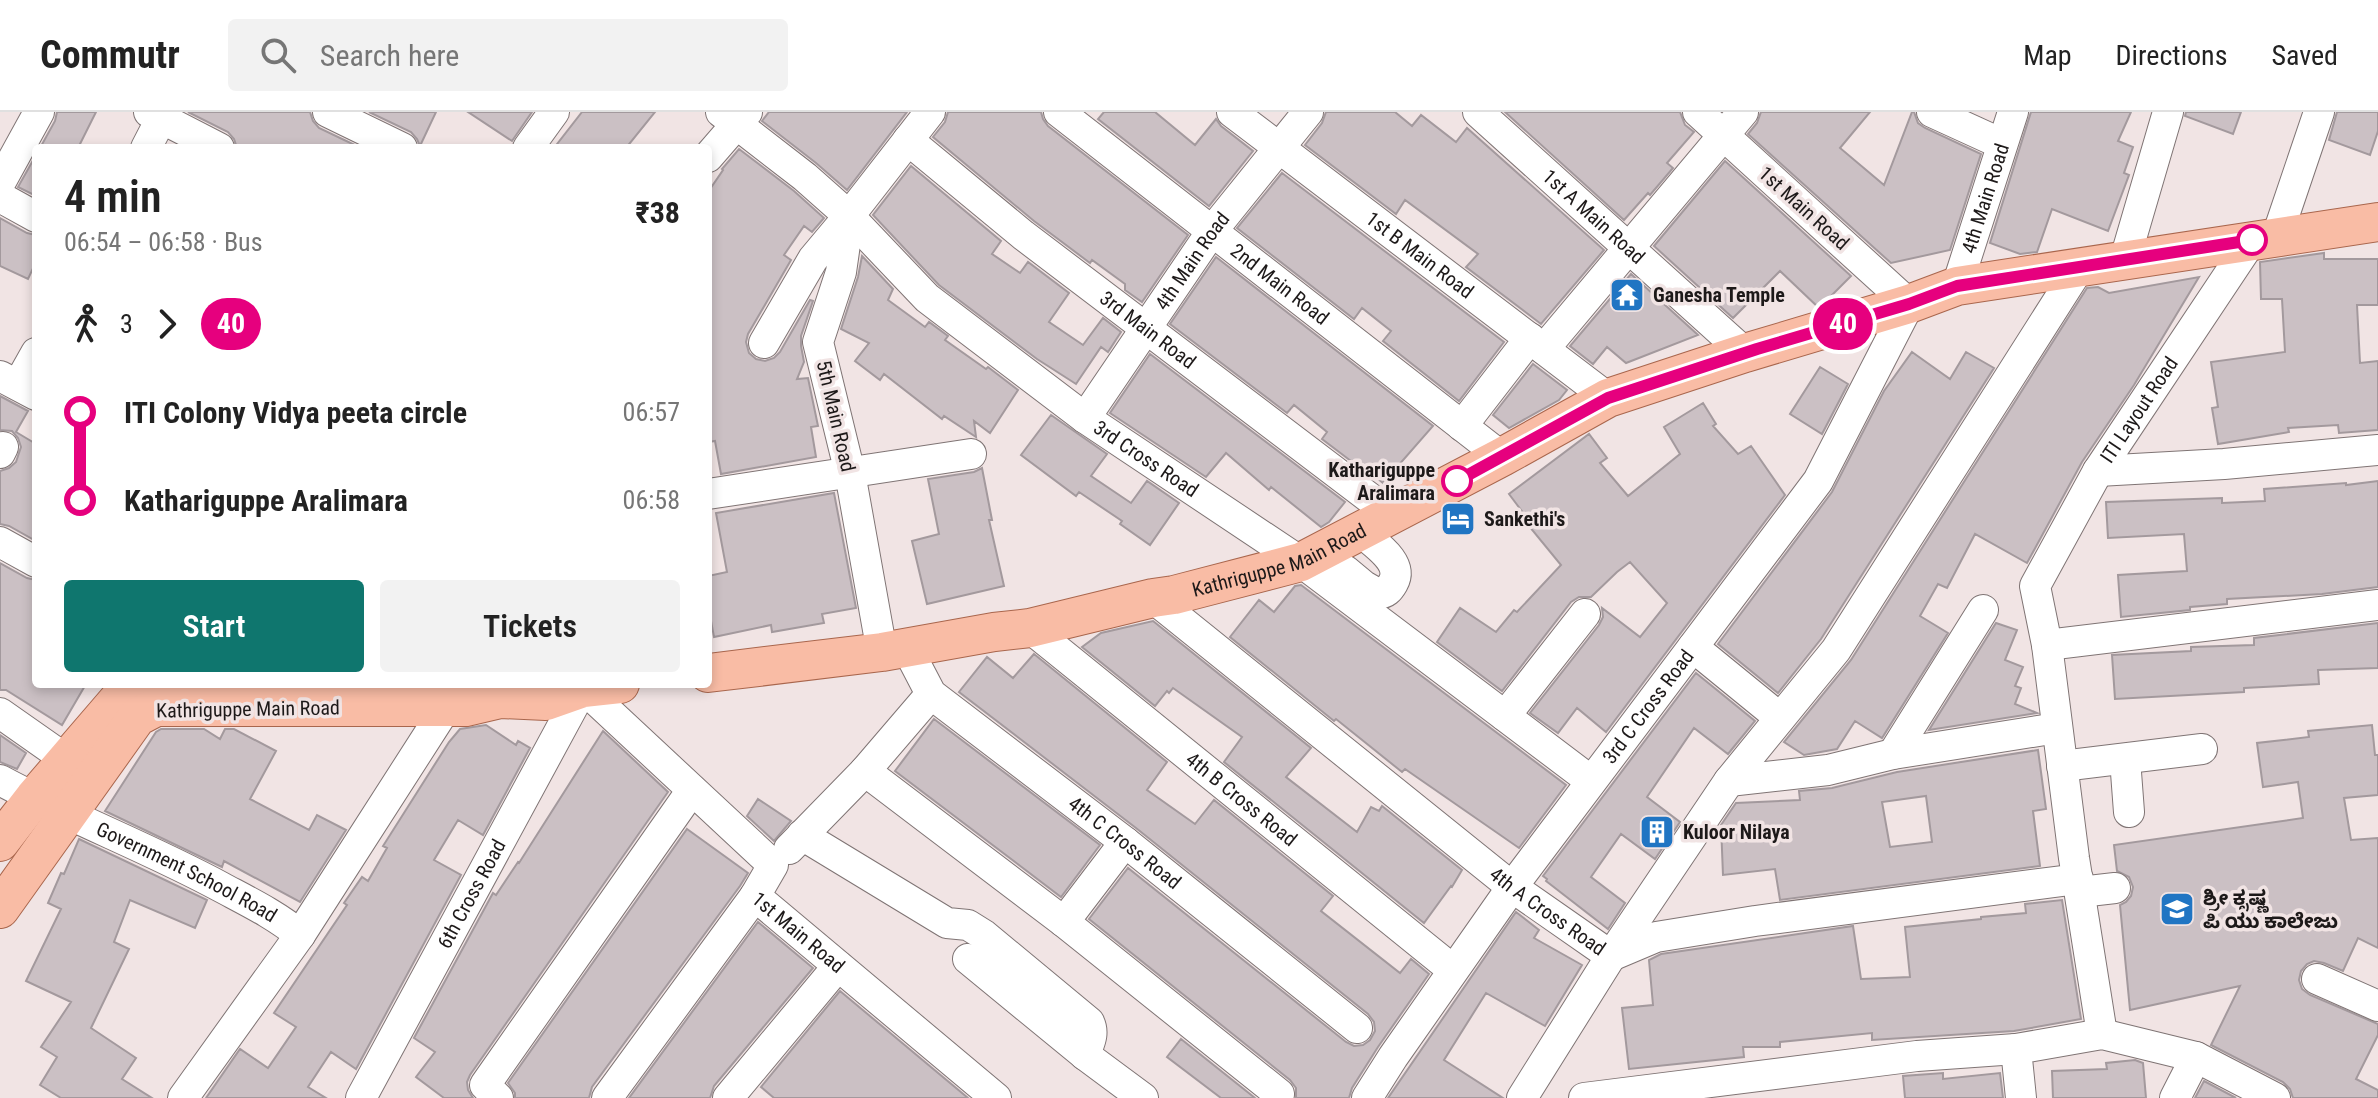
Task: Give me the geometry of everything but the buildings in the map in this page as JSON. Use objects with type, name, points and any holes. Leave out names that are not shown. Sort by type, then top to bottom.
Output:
[{"type":"main road","name":"Kathriguppe Main Road","points":[[712,673],[895,650],[1030,628],[1174,595],[1312,557],[1608,398],[1909,304],[1957,286],[2378,222]]},
{"type":"main road","name":"Kathriguppe Main Road","points":[[0,842],[120,698],[139,688]]},
{"type":"main road","name":"Kathriguppe Main Road","points":[[0,909],[137,717],[156,707],[448,695],[466,707],[500,699],[546,701],[574,688]]},
{"type":"street","points":[[0,183],[39,112]]},
{"type":"street","points":[[531,144],[554,112]]},
{"type":"street","name":"5th Main Road","points":[[895,650],[818,342],[841,272],[849,216],[930,112]]},
{"type":"street","name":"2nd Main Road","points":[[1059,112],[1502,457]]},
{"type":"street","name":"1st B Main Road","points":[[1232,112],[1608,398]]},
{"type":"street","name":"4th Main Road","points":[[1085,418],[1212,231],[1308,112]]},
{"type":"street","name":"1st A Main Road","points":[[1478,112],[1745,353]]},
{"type":"street","name":"1st Main Road","points":[[1698,112],[1733,124],[1909,304]]},
{"type":"street","points":[[1932,112],[2002,144]]},
{"type":"street","name":"4th Main Road","points":[[1957,286],[2013,112]]},
{"type":"street","points":[[2125,259],[2168,112]]},
{"type":"street","name":"ITI Layout Road","points":[[2047,645],[2035,586],[2098,471],[2264,238],[2319,112]]},
{"type":"street","points":[[147,144],[155,115],[211,144]]},
{"type":"street","points":[[343,116],[395,144]]},
{"type":"street","points":[[712,151],[735,116]]},
{"type":"street","name":"3rd Cross Road","points":[[735,116],[849,216],[927,298],[1085,418],[1312,557],[1505,716],[1591,781]]},
{"type":"street","points":[[1462,426],[1628,250],[1733,124]]},
{"type":"street","name":"3rd Main Road","points":[[908,140],[1023,235],[1145,326],[1376,523],[1394,564],[1396,578],[1384,593],[1378,594],[1312,557]]},
{"type":"street","points":[[0,197],[32,215]]},
{"type":"street","points":[[764,343],[813,259],[849,216]]},
{"type":"street","points":[[1522,1098],[1611,956],[1729,781],[1836,650],[2079,268]]},
{"type":"street","name":"3rd C Cross Road","points":[[1367,1098],[1512,887],[1818,481],[1909,304]]},
{"type":"street","points":[[18,385],[32,360]]},
{"type":"street","points":[[2098,471],[2224,464],[2378,450]]},
{"type":"street","points":[[712,493],[971,454]]},
{"type":"street","points":[[0,542],[32,560]]},
{"type":"street","name":"4th A Cross Road","points":[[1153,598],[1512,887],[1611,956],[1656,937],[1755,921],[2079,886],[2115,888]]},
{"type":"street","points":[[2102,1034],[2047,645],[2378,605]]},
{"type":"street","points":[[1893,754],[1983,610]]},
{"type":"street","points":[[1505,716],[1585,614]]},
{"type":"street","name":"4th B Cross Road","points":[[1030,628],[1453,970]]},
{"type":"street","points":[[1693,647],[1780,718]]},
{"type":"street","name":"4th C Cross Road","points":[[895,650],[931,694],[1125,842],[1357,1028]]},
{"type":"street","name":"6th Cross Road","points":[[361,1098],[567,722],[577,688]]},
{"type":"street","name":"1st Main Road","points":[[580,688],[773,865],[755,896],[996,1098]]},
{"type":"street","points":[[773,865],[865,771],[931,694]]},
{"type":"street","points":[[183,1098],[300,935],[448,695]]},
{"type":"street","points":[[0,713],[67,760]]},
{"type":"street","points":[[1729,781],[1828,770],[1893,754],[2057,728]]},
{"type":"street","points":[[2062,766],[2202,749]]},
{"type":"street","points":[[2125,759],[2129,812]]},
{"type":"street","points":[[865,771],[1064,922],[1279,1094]]},
{"type":"street","points":[[0,780],[34,798]]},
{"type":"street","points":[[498,1098],[485,1085],[692,790]]},
{"type":"street","name":"Government School Road","points":[[34,798],[166,857],[279,918],[300,935]]},
{"type":"street","points":[[802,835],[947,923],[968,925],[984,935],[1089,1022],[1093,1030],[1085,1055]]},
{"type":"street","points":[[1064,922],[1125,842]]},
{"type":"street","points":[[607,1098],[755,896]]},
{"type":"street","points":[[968,959],[1085,1055],[1143,1098]]},
{"type":"street","points":[[728,1098],[838,966]]},
{"type":"street","points":[[2317,979],[2378,1006]]},
{"type":"street","points":[[1584,1098],[1917,1056],[2016,1049],[2102,1034],[2196,1057],[2275,1098]]},
{"type":"street","points":[[2016,1049],[2021,1098]]},
{"type":"street","points":[[2175,1098],[2196,1057]]},
{"type":"bus line","name":"40","points":[[1457,481],[1608,398],[1909,304],[1957,286],[2252,240]]},
{"type":"place","name":"Ganesha Temple","points":[[1627,295]]},
{"type":"place","name":"Kathariguppe Aralimara","points":[[1457,481]]},
{"type":"place","name":"Sankethi's","points":[[1458,519]]},
{"type":"place","name":"Kuloor Nilaya","points":[[1657,832]]},
{"type":"place","name":"ಶ್ರೀ ಕೃಷ್ಣ ಪಿ ಯು ಕಾಲೇಜು","points":[[2177,909]]}]
